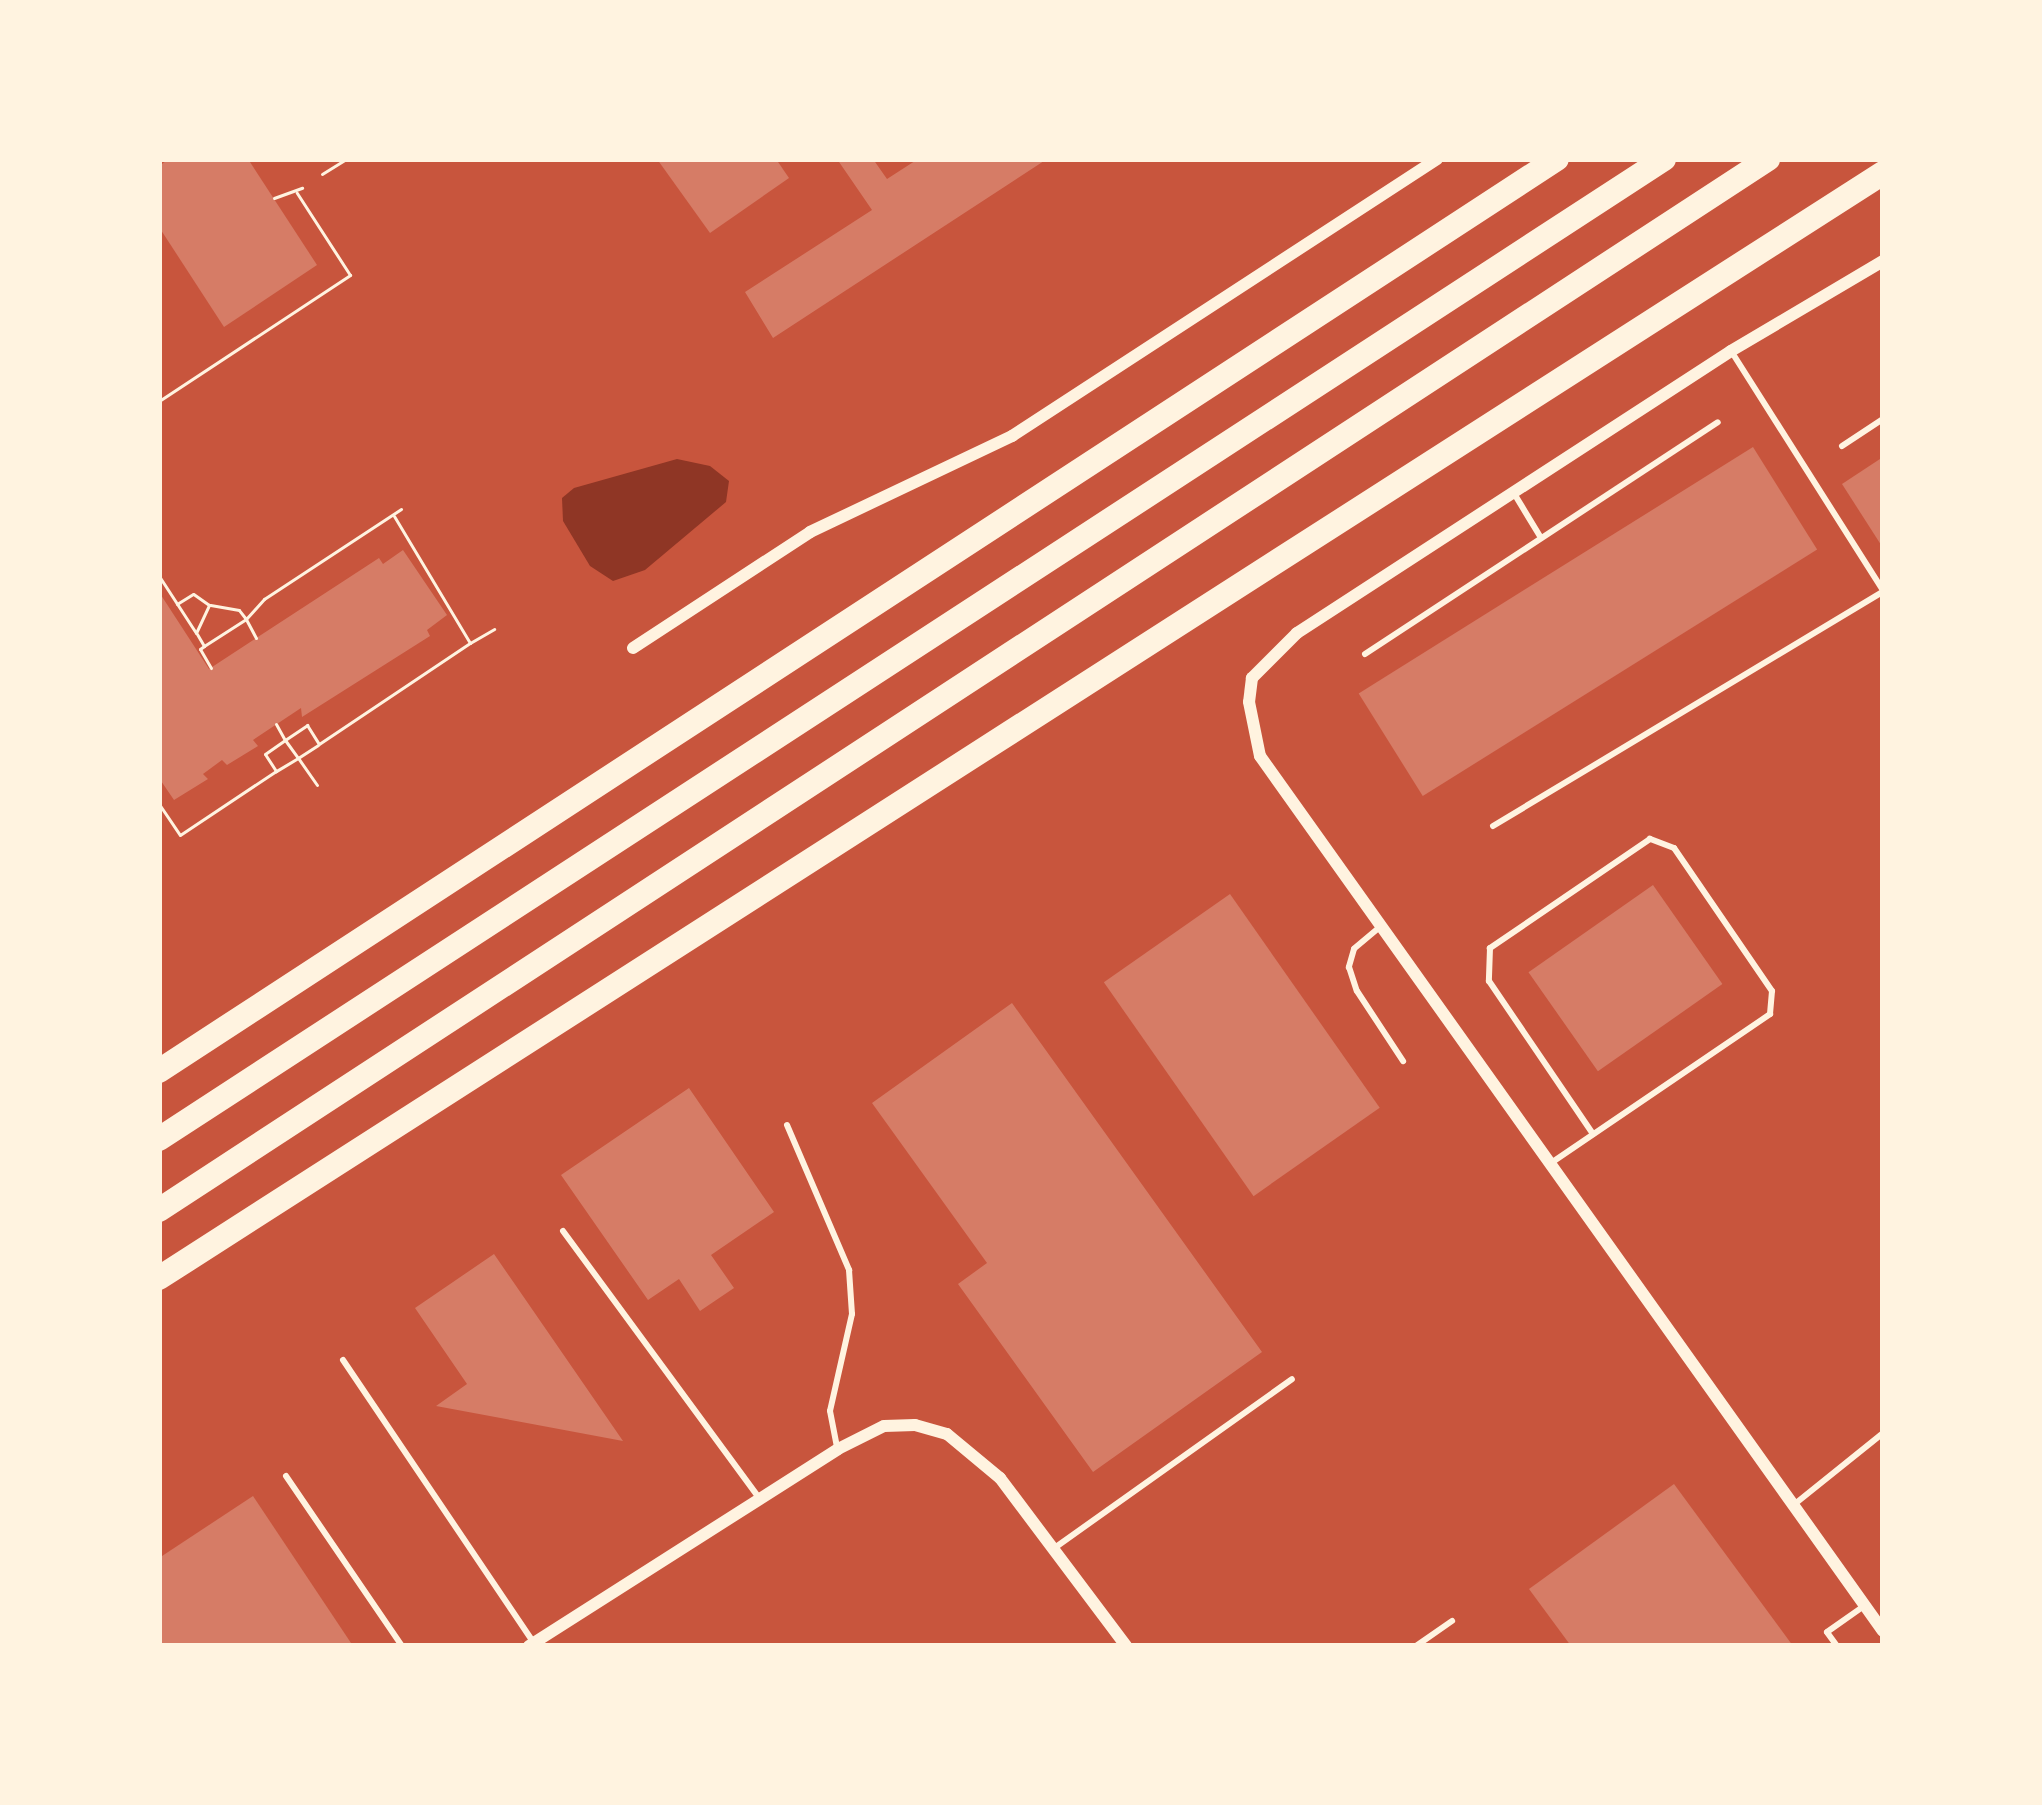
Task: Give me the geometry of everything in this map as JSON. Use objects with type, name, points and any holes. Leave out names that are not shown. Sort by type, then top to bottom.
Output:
[{"type":"highway","points":[[159,1071],[1557,159]]},
{"type":"highway","points":[[159,1139],[1664,159]]},
{"type":"highway","points":[[159,1210],[1768,159]]},
{"type":"highway","points":[[159,1278],[1883,173]]},
{"type":"street","points":[[633,648],[810,532],[1012,436],[1437,159]]},
{"type":"street","points":[[1883,261],[1731,351],[1297,633],[1252,678],[1249,702],[1260,756],[1883,1631]]},
{"type":"street","points":[[532,1645],[838,1449],[884,1426],[916,1425],[946,1434],[1000,1478],[1126,1646]]},
{"type":"lane","points":[[1493,826],[1883,591],[1731,351]]},
{"type":"lane","points":[[1842,446],[1883,419]]},
{"type":"lane","points":[[1365,654],[1718,422]]},
{"type":"lane","points":[[1512,491],[1541,538]]},
{"type":"lane","points":[[1550,1162],[1593,1134],[1771,1014],[1772,991],[1674,848],[1650,839],[1490,948],[1489,981],[1593,1134]]},
{"type":"lane","points":[[1382,926],[1354,949],[1349,967],[1357,992],[1403,1061]]},
{"type":"lane","points":[[787,1125],[849,1270],[852,1314],[830,1411],[838,1449]]},
{"type":"lane","points":[[563,1231],[758,1496]]},
{"type":"lane","points":[[344,1360],[532,1645]]},
{"type":"lane","points":[[1054,1549],[1292,1378]]},
{"type":"lane","points":[[1793,1505],[1883,1433]]},
{"type":"lane","points":[[286,1476],[402,1646]]},
{"type":"lane","points":[[1837,1646],[1827,1632],[1864,1605]]},
{"type":"lane","points":[[1416,1646],[1452,1621]]},
{"type":"path","points":[[322,174],[346,159]]},
{"type":"path","points":[[274,198],[302,188]]},
{"type":"path","points":[[159,401],[350,274],[296,193]]},
{"type":"path","points":[[196,364],[201,372]]},
{"type":"path","points":[[211,668],[200,649],[246,619],[284,584],[401,509]]},
{"type":"path","points":[[393,515],[470,643]]},
{"type":"path","points":[[159,576],[204,646]]},
{"type":"path","points":[[177,604],[193,594],[209,605],[238,610],[256,638]]},
{"type":"path","points":[[196,633],[209,605]]},
{"type":"path","points":[[159,804],[180,835],[494,629]]},
{"type":"path","points":[[276,724],[317,785]]},
{"type":"path","points":[[276,771],[265,754],[307,725],[319,744]]},
{"type":"shaded area","points":[[677,459],[710,466],[729,481],[726,502],[645,570],[613,581],[590,566],[563,521],[562,498],[574,488]]},
{"type":"building","points":[[169,159],[248,159],[317,265],[224,327],[159,227],[159,166]]},
{"type":"building","points":[[657,159],[776,159],[789,178],[710,233]]},
{"type":"building","points":[[837,159],[873,159],[887,179],[918,159],[1047,159],[773,338],[745,292],[872,210]]},
{"type":"building","points":[[1753,447],[1817,550],[1423,796],[1359,693]]},
{"type":"building","points":[[1883,457],[1883,548],[1842,484]]},
{"type":"building","points":[[403,550],[447,615],[427,630],[430,636],[302,717],[301,708],[253,740],[258,746],[227,765],[222,760],[203,774],[208,779],[174,800],[159,778],[159,592],[209,669],[379,558],[383,564]]},
{"type":"building","points":[[1653,885],[1722,984],[1598,1071],[1528,972]]},
{"type":"building","points":[[1230,894],[1380,1108],[1254,1196],[1104,982]]},
{"type":"building","points":[[1012,1003],[1262,1352],[1093,1472],[958,1284],[987,1263],[872,1103]]},
{"type":"building","points":[[689,1088],[774,1212],[711,1255],[734,1288],[700,1311],[679,1279],[648,1300],[561,1175]]},
{"type":"building","points":[[494,1254],[623,1441],[436,1406],[467,1384],[415,1308]]},
{"type":"building","points":[[1674,1484],[1793,1646],[1571,1646],[1529,1589]]},
{"type":"building","points":[[253,1496],[353,1646],[159,1646],[159,1558]]}]
